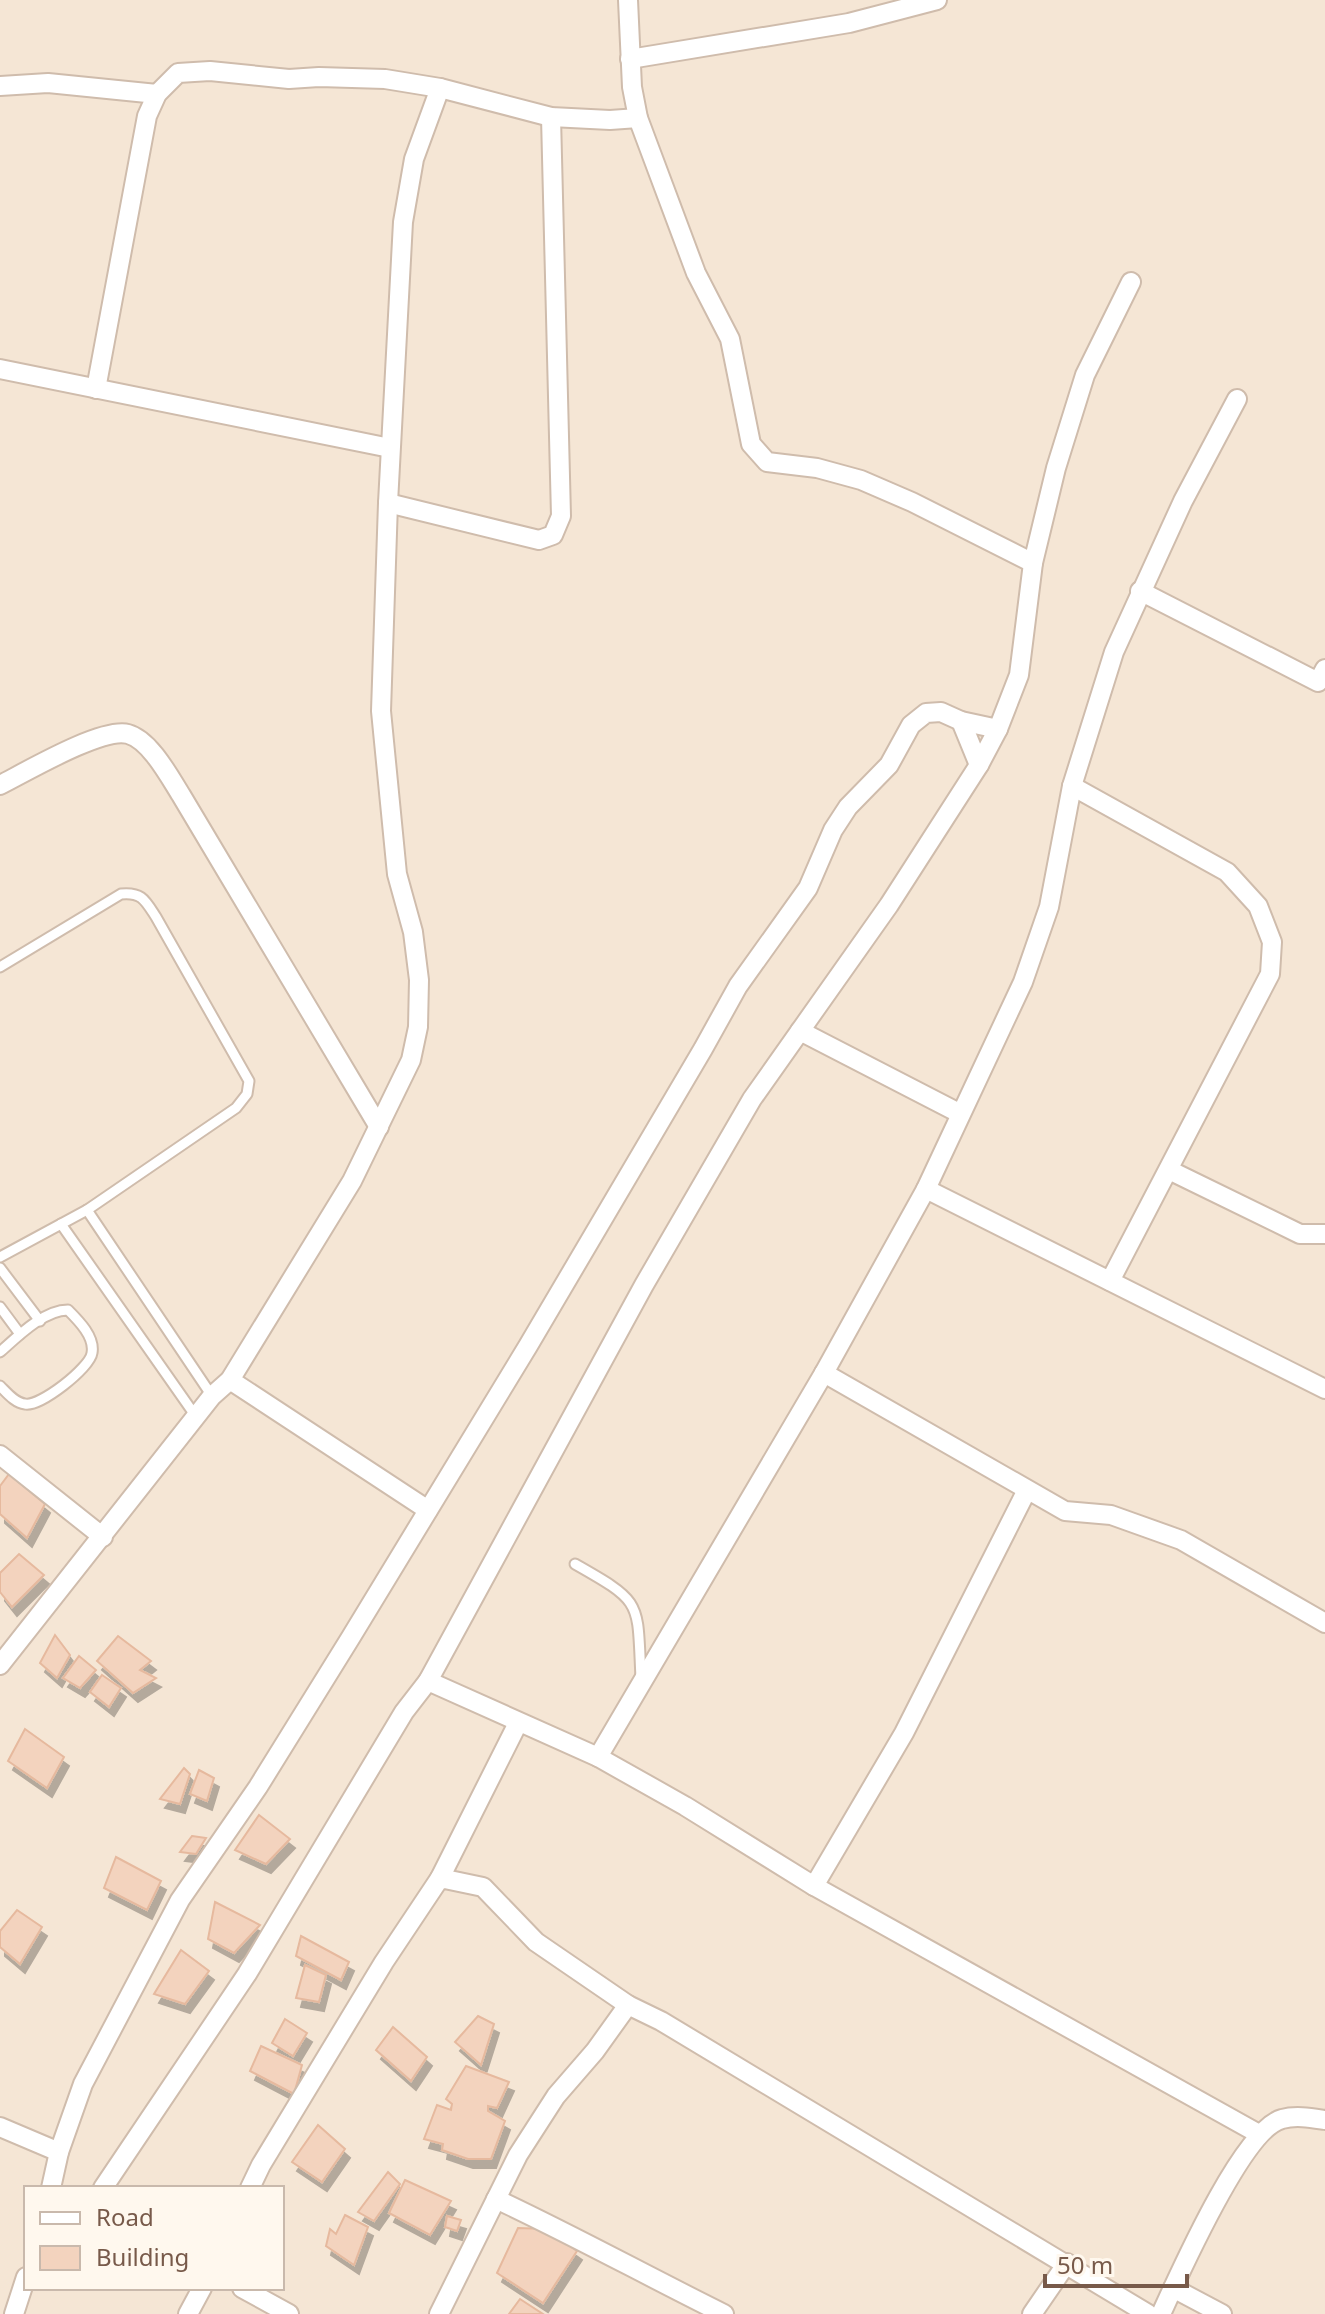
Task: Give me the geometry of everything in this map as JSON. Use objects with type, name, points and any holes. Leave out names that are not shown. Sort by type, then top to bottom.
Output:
[{"type":"street","points":[[628,0],[630,59],[638,118],[696,273],[730,339],[751,444],[767,462],[817,468],[861,480],[1033,563]]},
{"type":"street","points":[[630,59],[849,23],[937,0]]},
{"type":"street","points":[[96,389],[147,116],[157,94],[178,73],[210,71],[289,79],[385,79],[440,88],[551,117],[638,118]]},
{"type":"street","points":[[0,86],[48,83],[157,94]]},
{"type":"street","points":[[0,1665],[212,1396],[230,1380],[352,1181],[411,1060],[418,1027],[419,996],[413,932],[397,874],[381,711],[390,448],[403,222],[414,159],[440,88]]},
{"type":"street","points":[[388,503],[539,540],[553,535],[561,516],[551,117]]},
{"type":"street","points":[[104,2186],[247,1974],[404,1712],[428,1681],[644,1285],[752,1099],[889,905],[979,765],[998,729],[1019,675],[1033,563],[1056,468],[1085,375],[1131,282]]},
{"type":"street","points":[[0,369],[390,448]]},
{"type":"street","points":[[598,1757],[824,1373],[926,1189],[1023,982],[1049,907],[1072,786],[1114,652],[1140,591],[1212,443],[1237,399]]},
{"type":"street","points":[[1140,591],[1323,679]]},
{"type":"street","points":[[51,2186],[59,2152],[83,2084],[180,1900],[258,1787],[428,1510],[528,1346],[738,986],[808,888],[833,830],[848,807],[889,765],[911,725],[926,713],[941,712],[961,721],[998,729]]},
{"type":"street","points":[[961,721],[979,765]]},
{"type":"street","points":[[0,785],[102,735],[128,734],[150,749],[181,795],[379,1127]]},
{"type":"street","points":[[1072,786],[1227,872],[1258,906],[1272,942],[1270,974],[1110,1281]]},
{"type":"street","points":[[800,1031],[959,1113]]},
{"type":"street","points":[[1169,1170],[1300,1234],[1325,1234]]},
{"type":"street","points":[[926,1189],[1325,1389]]},
{"type":"street","points":[[824,1373],[1065,1511],[1111,1515],[1181,1540],[1325,1623]]},
{"type":"street","points":[[230,1380],[428,1510]]},
{"type":"street","points":[[0,1455],[103,1537]]},
{"type":"street","points":[[814,1886],[904,1733],[1027,1490]]},
{"type":"street","points":[[428,1681],[598,1757],[630,1778],[685,1806],[814,1886],[1259,2134]]},
{"type":"street","points":[[251,2186],[376,1975],[440,1878],[518,1723]]},
{"type":"street","points":[[440,1878],[483,1887],[536,1942],[628,2005],[661,2021],[1148,2314]]},
{"type":"street","points":[[439,2314],[518,2155],[556,2096],[595,2051],[628,2005]]},
{"type":"street","points":[[1161,2314],[1231,2176],[1259,2134],[1281,2119],[1305,2117],[1325,2120]]},
{"type":"street","points":[[0,2127],[59,2152]]},
{"type":"street","points":[[496,2199],[724,2314]]},
{"type":"street","points":[[1032,2314],[1067,2263]]},
{"type":"street","points":[[14,2314],[24,2283]]},
{"type":"street","points":[[1173,2288],[1222,2314]]},
{"type":"street","points":[[188,2314],[201,2290]]},
{"type":"street","points":[[246,2290],[289,2314]]},
{"type":"lane","points":[[0,967],[121,894],[134,893],[145,900],[156,917],[249,1081],[247,1094],[236,1108],[87,1210],[0,1257]]},
{"type":"lane","points":[[87,1210],[212,1396]]},
{"type":"lane","points":[[61,1224],[197,1418]]},
{"type":"lane","points":[[0,1268],[40,1321]]},
{"type":"lane","points":[[0,1307],[20,1334]]},
{"type":"lane","points":[[0,1352],[40,1321],[59,1310],[68,1310],[91,1340],[93,1353],[41,1402],[20,1404],[0,1386]]},
{"type":"lane","points":[[575,1564],[617,1588],[629,1599],[638,1615],[641,1685]]},
{"type":"shaded area","points":[[0,0],[1325,0],[1325,2314],[0,2314]]},
{"type":"building","points":[[9,1474],[45,1504],[27,1538],[0,1514],[0,1486]]},
{"type":"building","points":[[19,1554],[44,1575],[12,1607],[0,1592],[0,1573]]},
{"type":"building","points":[[55,1635],[70,1655],[57,1678],[40,1663]]},
{"type":"building","points":[[118,1636],[151,1661],[140,1670],[156,1678],[133,1693],[97,1661]]},
{"type":"building","points":[[79,1656],[96,1670],[80,1688],[63,1678]]},
{"type":"building","points":[[102,1675],[121,1688],[109,1707],[90,1692]]},
{"type":"building","points":[[25,1729],[64,1757],[47,1788],[8,1761]]},
{"type":"building","points":[[184,1768],[190,1774],[180,1804],[160,1799]]},
{"type":"building","points":[[199,1770],[214,1778],[207,1801],[190,1794]]},
{"type":"building","points":[[259,1815],[290,1839],[266,1864],[235,1850]]},
{"type":"building","points":[[192,1836],[206,1838],[196,1854],[180,1852]]},
{"type":"building","points":[[116,1857],[161,1881],[147,1910],[104,1888]]},
{"type":"building","points":[[215,1902],[260,1925],[234,1953],[208,1939]]},
{"type":"building","points":[[17,1910],[42,1927],[20,1964],[0,1947],[0,1931]]},
{"type":"building","points":[[301,1936],[349,1962],[341,1980],[296,1956]]},
{"type":"building","points":[[181,1950],[209,1971],[185,2004],[154,1994]]},
{"type":"building","points":[[305,1965],[326,1975],[319,2002],[296,1998]]},
{"type":"building","points":[[478,2016],[494,2024],[481,2065],[455,2042]]},
{"type":"building","points":[[285,2019],[307,2033],[293,2056],[272,2043]]},
{"type":"building","points":[[393,2027],[427,2057],[411,2081],[376,2050]]},
{"type":"building","points":[[261,2046],[302,2065],[294,2094],[250,2071]]},
{"type":"building","points":[[466,2066],[509,2082],[497,2108],[488,2106],[488,2111],[505,2121],[491,2159],[468,2159],[442,2150],[443,2144],[424,2139],[437,2105],[451,2110],[452,2104],[446,2099]]},
{"type":"building","points":[[318,2125],[345,2149],[322,2182],[292,2162]]},
{"type":"building","points":[[388,2172],[400,2184],[374,2221],[358,2212]]},
{"type":"building","points":[[405,2180],[451,2201],[430,2235],[389,2213]]},
{"type":"building","points":[[345,2215],[368,2227],[354,2265],[326,2246],[330,2229],[336,2234]]},
{"type":"building","points":[[447,2216],[461,2220],[457,2231],[445,2227]]},
{"type":"building","points":[[518,2228],[546,2229],[577,2251],[543,2303],[497,2273]]},
{"type":"building","points":[[520,2299],[543,2314],[509,2314]]}]
